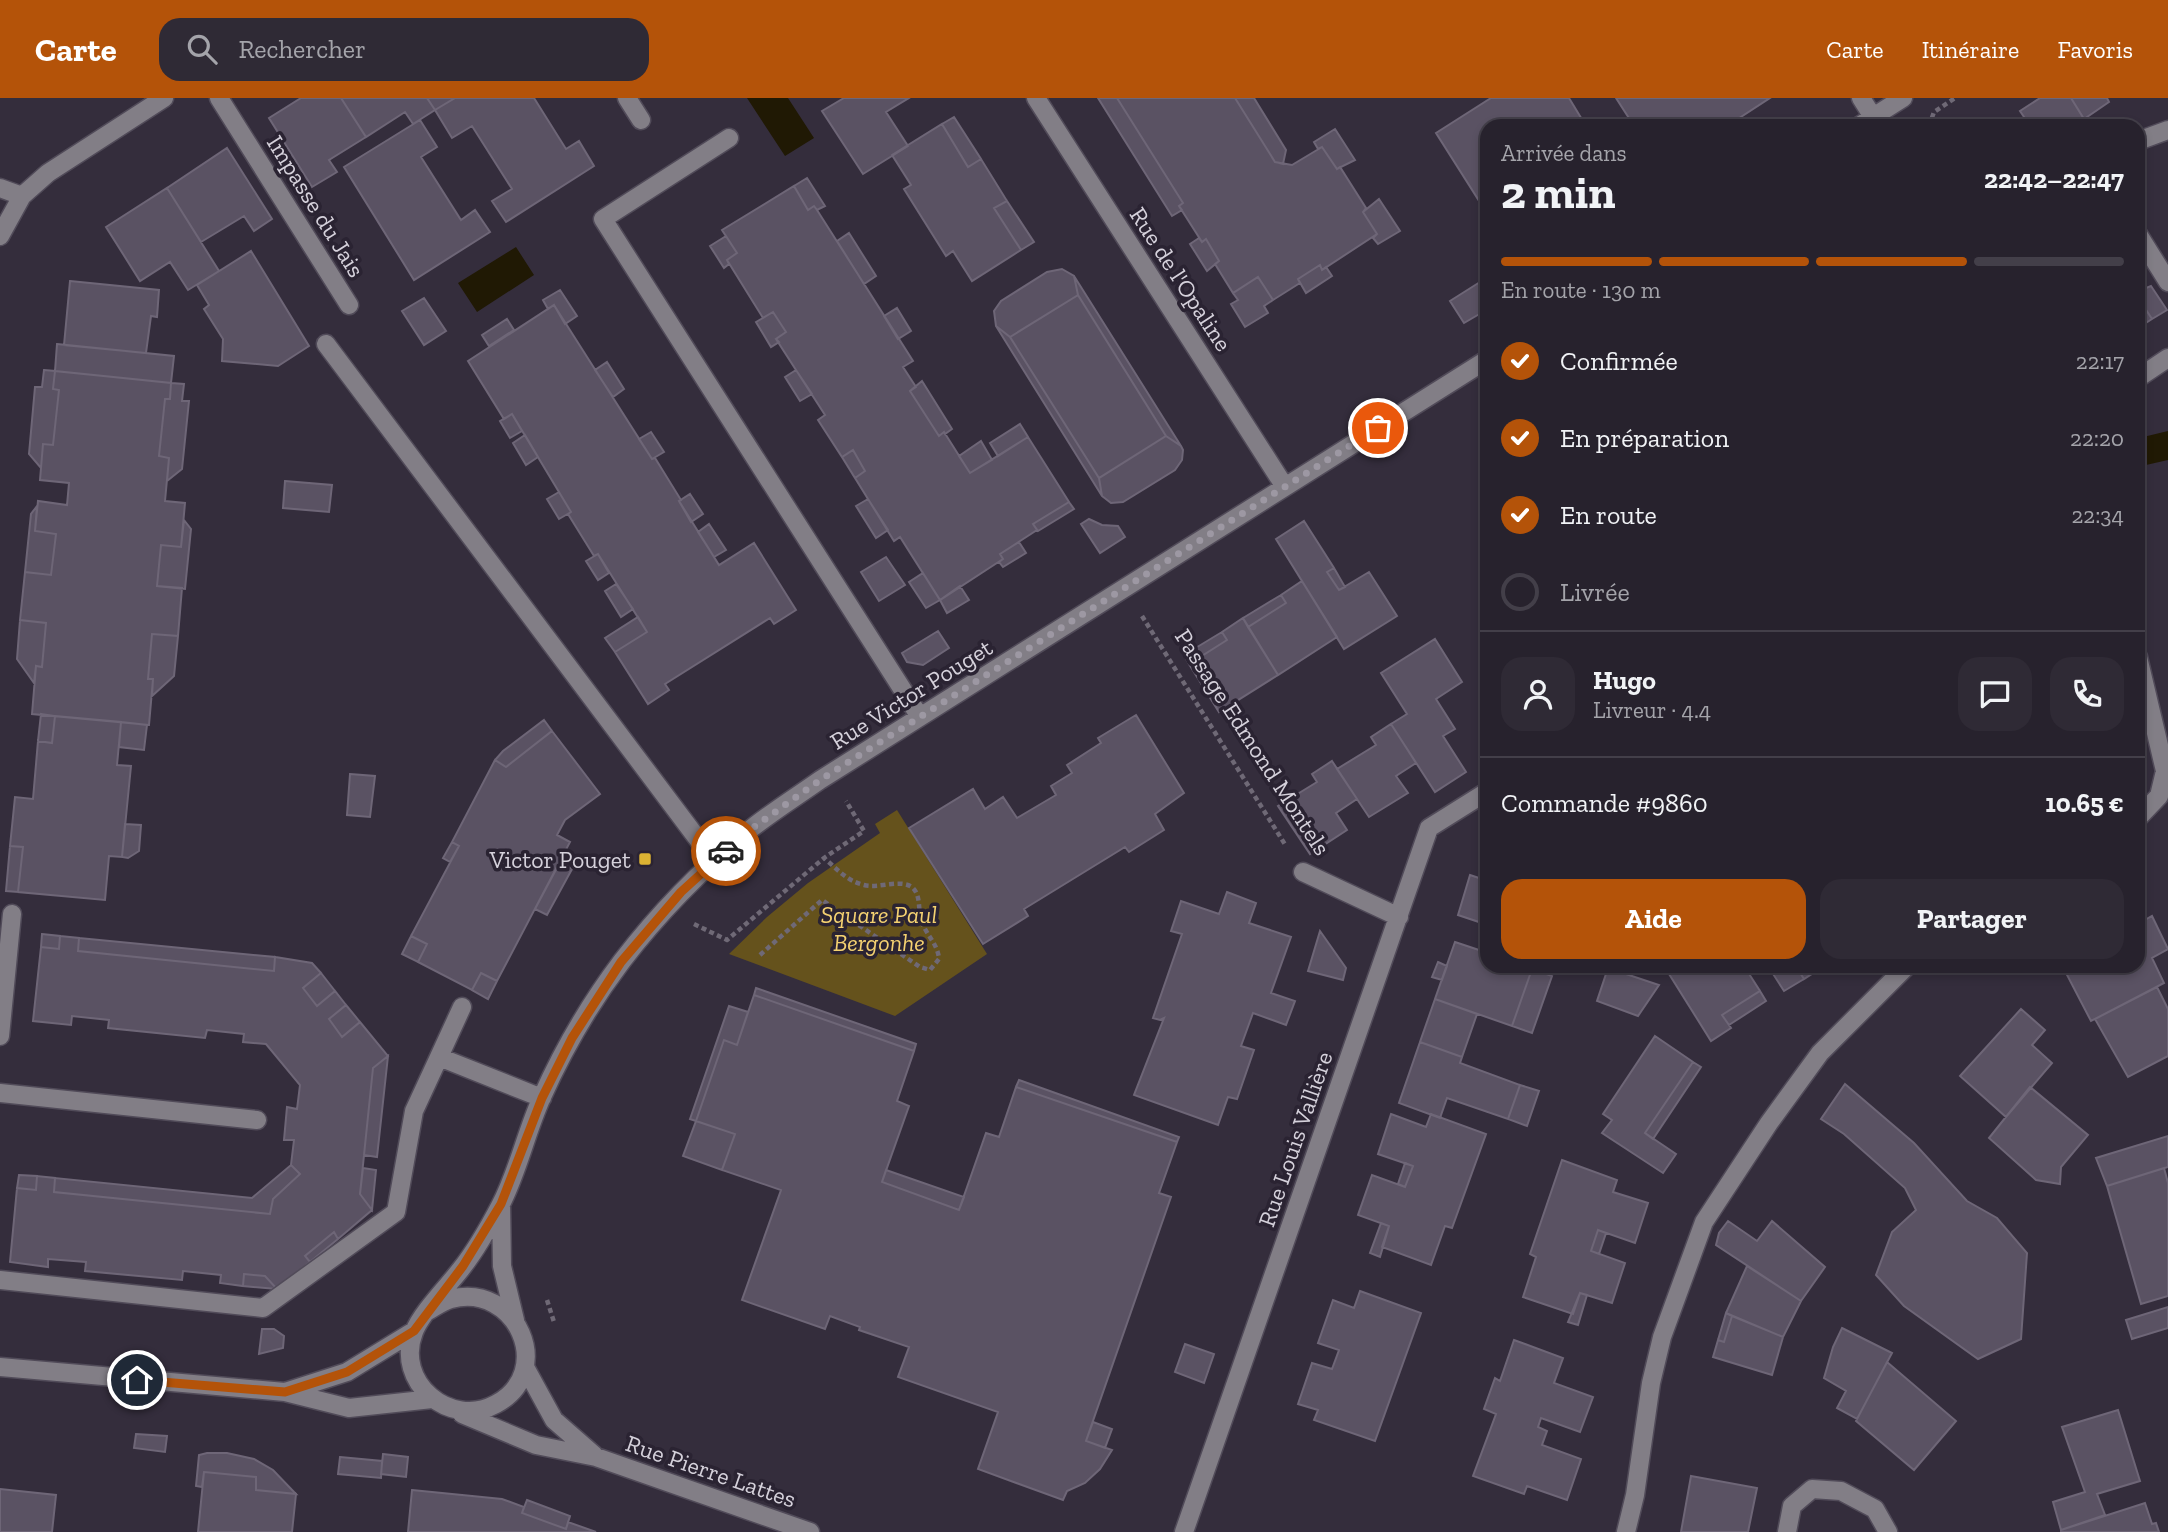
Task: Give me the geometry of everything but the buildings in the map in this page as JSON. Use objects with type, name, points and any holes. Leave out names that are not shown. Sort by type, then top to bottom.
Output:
[{"type":"street","points":[[0,236],[22,196],[48,173],[164,98]]},
{"type":"street","name":"Impasse du Jais","points":[[219,98],[349,305]]},
{"type":"street","points":[[627,98],[641,120]]},
{"type":"street","name":"Rue de l'Opaline","points":[[1036,98],[1285,487]]},
{"type":"street","points":[[1861,98],[1869,119]]},
{"type":"street","points":[[1875,119],[1903,98]]},
{"type":"street","points":[[2145,137],[2168,130]]},
{"type":"street","points":[[729,138],[603,219],[920,717]]},
{"type":"street","points":[[0,188],[22,196]]},
{"type":"street","points":[[2145,245],[2168,282]]},
{"type":"street","points":[[326,344],[715,862]]},
{"type":"street","points":[[2145,373],[2168,358]]},
{"type":"street","name":"Rue Victor Pouget","points":[[428,1311],[463,1266],[501,1204],[542,1098],[572,1038],[621,962],[681,892],[747,832],[820,780],[1480,364]]},
{"type":"street","points":[[2145,687],[2165,771],[2159,796],[2145,811]]},
{"type":"street","name":"Rue Louis Vallière","points":[[1184,1532],[1430,828],[1480,796]]},
{"type":"street","name":"Passage Edmond Montels","points":[[1303,872],[1399,916]]},
{"type":"street","points":[[0,1036],[12,914]]},
{"type":"street","points":[[1626,1532],[1635,1495],[1651,1382],[1662,1337],[1704,1222],[1769,1123],[1821,1053],[1900,973]]},
{"type":"street","points":[[0,1280],[263,1308],[396,1212],[414,1111],[462,1007]]},
{"type":"street","points":[[439,1057],[542,1098]]},
{"type":"street","points":[[0,1093],[257,1120]]},
{"type":"street","name":"Rue Victor Pouget","points":[[501,1204],[502,1266],[515,1320]]},
{"type":"street","points":[[285,1392],[347,1372],[414,1331],[428,1311],[449,1299],[474,1296],[497,1303],[515,1320],[525,1342],[525,1367],[515,1388],[497,1404],[475,1412],[452,1410],[432,1399],[416,1380],[410,1356],[414,1331]]},
{"type":"street","points":[[0,1367],[285,1392],[349,1408],[432,1399]]},
{"type":"street","name":"Rue Pierre Lattes","points":[[525,1367],[554,1420],[596,1457]]},
{"type":"street","name":"Rue Pierre Lattes","points":[[452,1410],[536,1445],[596,1457],[810,1532]]},
{"type":"street","points":[[1787,1532],[1792,1506],[1812,1489],[1841,1491],[1875,1509],[1888,1532]]},
{"type":"path","points":[[1931,119],[1934,111],[1955,98]]},
{"type":"path","name":"Passage Edmond Montels","points":[[1125,588],[1303,872]]},
{"type":"path","points":[[686,932],[694,923],[727,940],[824,858],[864,831],[846,801],[857,794]]},
{"type":"path","points":[[760,955],[822,900],[920,967],[930,970],[939,959],[938,949],[921,919],[918,898],[913,888],[904,884],[867,886],[848,880],[824,858]]},
{"type":"path","points":[[545,1296],[556,1331]]},
{"type":"green space","name":"Square Paul Bergonhe","points":[[897,810],[987,954],[895,1016],[729,954],[767,917],[808,883],[880,833],[875,824]]},
{"type":"shaded area","points":[[747,98],[788,98],[814,138],[785,156]]},
{"type":"shaded area","points":[[516,247],[534,275],[477,312],[458,283]]},
{"type":"shaded area","points":[[2168,431],[2168,460],[2146,465],[2145,437]]},
{"type":"way so far","points":[[726,851],[747,832],[820,780],[1378,428]]},
{"type":"place","name":"Victor Pouget","points":[[645,859]]},
{"type":"route","points":[[137,1380],[285,1392],[347,1372],[414,1331],[463,1266],[501,1204],[542,1098],[572,1038],[621,962],[681,892],[726,851]]}]
